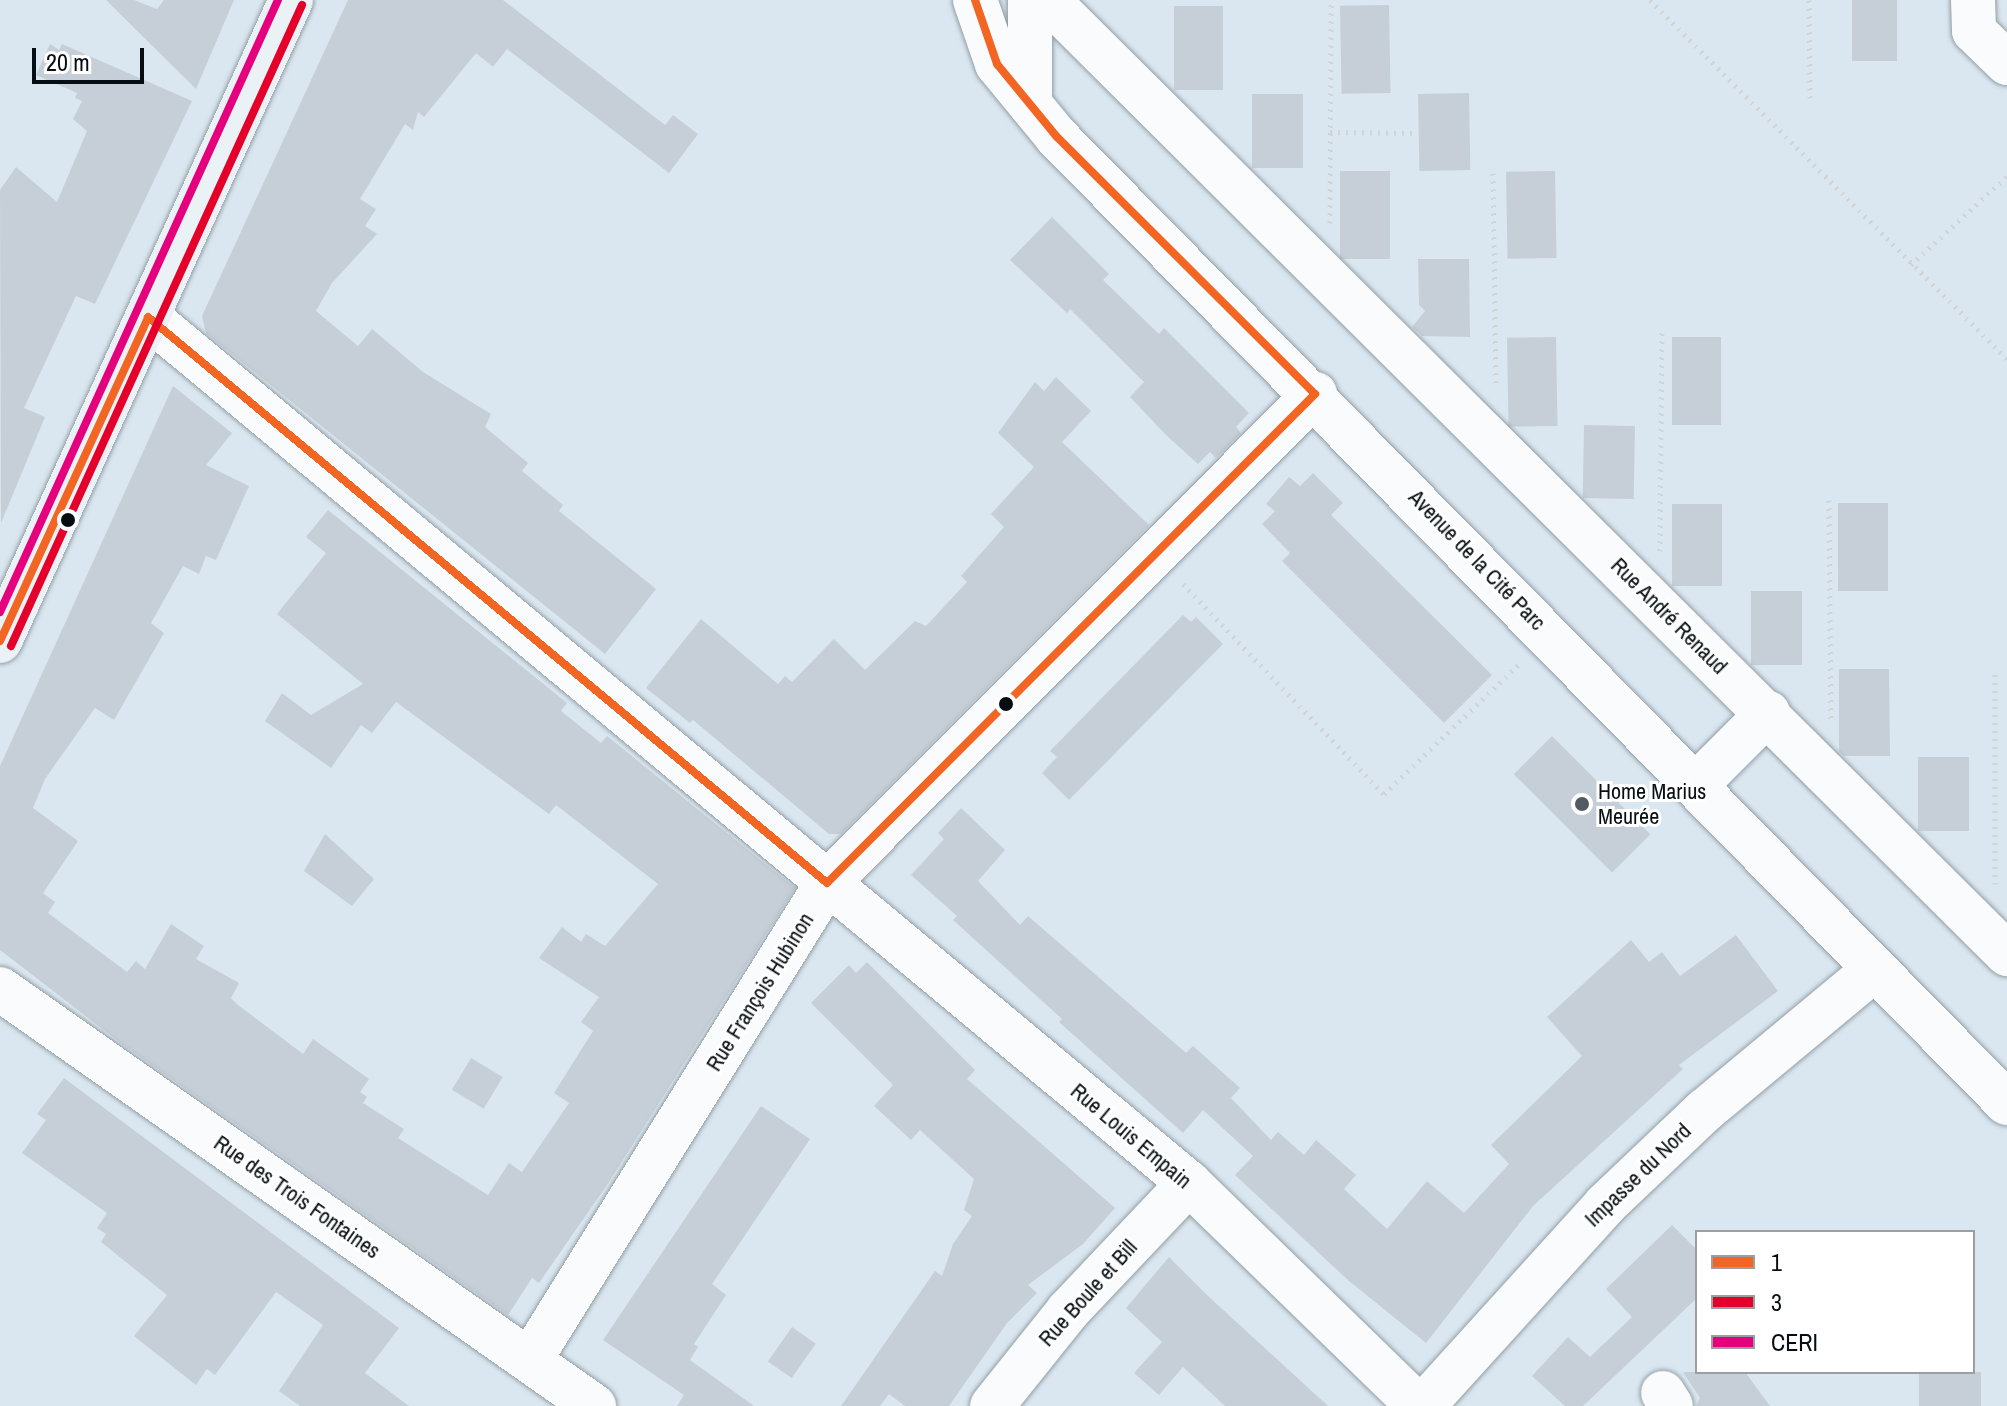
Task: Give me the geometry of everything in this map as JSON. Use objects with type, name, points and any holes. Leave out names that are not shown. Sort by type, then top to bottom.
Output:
[{"type":"main road","points":[[0,641],[291,0]]},
{"type":"street","name":"Avenue de la Cité Parc","points":[[975,0],[997,64],[1030,104],[2007,1103]]},
{"type":"street","points":[[1030,0],[1030,104]]},
{"type":"street","points":[[1048,0],[1330,280]]},
{"type":"street","points":[[1973,0],[1974,31],[2007,63]]},
{"type":"street","name":"Rue André Renaud","points":[[1330,280],[2000,947]]},
{"type":"street","name":"Rue Louis Empain","points":[[148,317],[1189,1183],[1421,1406]]},
{"type":"street","name":"Rue François Hubinon","points":[[530,1360],[827,883],[1315,394]]},
{"type":"street","points":[[1696,785],[1768,713]]},
{"type":"street","name":"Impasse du Nord","points":[[1421,1406],[1605,1205],[1704,1111],[1875,969]]},
{"type":"street","name":"Rue des Trois Fontaines","points":[[0,989],[594,1406]]},
{"type":"street","name":"Rue Boule et Bill","points":[[992,1406],[1068,1311],[1189,1183]]},
{"type":"path","points":[[1330,280],[1331,0]]},
{"type":"path","points":[[1650,0],[2007,359]]},
{"type":"path","points":[[1809,0],[1810,98]]},
{"type":"path","points":[[1330,132],[1412,133]]},
{"type":"path","points":[[1493,173],[1497,445]]},
{"type":"path","points":[[1911,265],[2007,176]]},
{"type":"path","points":[[1660,607],[1662,332]]},
{"type":"path","points":[[1829,500],[1831,777]]},
{"type":"path","points":[[1176,578],[1384,794],[1529,655]]},
{"type":"path","points":[[1995,669],[2000,947]]},
{"type":"building","points":[[106,0],[134,0],[157,9],[164,0],[234,0],[196,89]]},
{"type":"building","points":[[348,0],[503,0],[665,125],[673,115],[698,134],[669,173],[507,49],[493,67],[476,53],[424,117],[418,112],[413,130],[405,124],[360,199],[376,209],[365,226],[377,234],[332,283],[316,311],[358,346],[372,329],[423,372],[491,414],[485,427],[528,463],[522,471],[563,505],[559,511],[656,589],[605,654],[206,333],[202,316]]},
{"type":"building","points":[[1852,0],[1897,0],[1897,61],[1852,61]]},
{"type":"building","points":[[1389,5],[1391,93],[1342,94],[1340,6]]},
{"type":"building","points":[[1174,6],[1223,6],[1223,90],[1174,90]]},
{"type":"building","points":[[50,44],[59,50],[62,44],[192,101],[95,304],[76,296],[24,408],[45,417],[1,523],[0,190],[16,167],[57,202],[87,131],[73,119],[82,101],[75,98],[77,93],[36,75]]},
{"type":"building","points":[[1469,93],[1470,170],[1419,171],[1418,94]]},
{"type":"building","points":[[1252,94],[1303,94],[1303,168],[1252,168]]},
{"type":"building","points":[[1340,171],[1390,171],[1390,259],[1340,259]]},
{"type":"building","points":[[1555,171],[1557,258],[1508,259],[1506,172]]},
{"type":"building","points":[[1052,217],[1109,274],[1103,280],[1159,334],[1164,328],[1249,413],[1236,427],[1241,433],[1216,458],[1210,452],[1198,464],[1166,435],[1130,397],[1144,382],[1070,309],[1067,313],[1010,260]]},
{"type":"building","points":[[1418,259],[1469,259],[1470,337],[1422,336],[1412,327],[1425,311],[1419,305]]},
{"type":"building","points":[[1556,337],[1558,426],[1509,427],[1507,338]]},
{"type":"building","points":[[1672,337],[1721,337],[1721,425],[1672,425]]},
{"type":"building","points":[[1056,377],[1091,411],[1062,442],[1149,525],[841,834],[829,834],[693,720],[690,723],[646,688],[701,619],[778,684],[785,676],[792,682],[834,639],[865,670],[915,621],[926,626],[967,582],[961,576],[1004,527],[991,514],[1034,467],[998,433],[1035,382],[1044,391]]},
{"type":"building","points":[[173,386],[232,433],[206,465],[249,486],[216,560],[206,556],[199,574],[183,566],[151,623],[164,633],[114,720],[95,708],[45,779],[33,808],[78,841],[43,893],[55,902],[48,913],[127,972],[136,961],[145,969],[171,924],[204,946],[196,959],[239,983],[231,998],[238,1005],[303,1054],[313,1039],[369,1079],[360,1092],[367,1097],[363,1103],[404,1129],[398,1138],[488,1195],[509,1163],[522,1172],[569,1103],[554,1093],[593,1031],[581,1022],[599,997],[539,958],[562,927],[581,942],[586,934],[605,946],[658,884],[556,805],[549,814],[396,702],[372,733],[361,725],[331,768],[265,721],[282,693],[311,715],[363,684],[277,614],[326,553],[306,537],[328,510],[567,703],[561,711],[601,743],[607,736],[795,888],[609,1182],[539,1283],[532,1278],[508,1315],[118,1041],[0,950],[0,766]]},
{"type":"building","points":[[1584,425],[1635,426],[1634,499],[1583,498]]},
{"type":"building","points":[[1313,473],[1343,503],[1331,515],[1492,675],[1444,723],[1282,561],[1290,553],[1262,524],[1275,511],[1266,504],[1289,477],[1300,486]]},
{"type":"building","points":[[1838,503],[1888,503],[1888,591],[1838,591]]},
{"type":"building","points":[[1672,504],[1722,504],[1722,586],[1672,586]]},
{"type":"building","points":[[1751,591],[1802,591],[1802,665],[1751,665]]},
{"type":"building","points":[[1183,615],[1191,622],[1196,617],[1223,644],[1069,800],[1042,773],[1057,757],[1050,751]]},
{"type":"building","points":[[1839,669],[1889,669],[1890,756],[1844,756],[1839,752]]},
{"type":"building","name":"Home Marius Meurée","points":[[1552,736],[1650,834],[1612,872],[1514,774]]},
{"type":"building","points":[[1918,757],[1969,757],[1969,831],[1918,831]]},
{"type":"building","points":[[961,808],[1005,850],[978,881],[1020,925],[1028,916],[1186,1053],[1193,1046],[1240,1088],[1231,1098],[1271,1140],[1278,1132],[1304,1155],[1316,1140],[1356,1175],[1344,1189],[1387,1229],[1427,1181],[1464,1213],[1509,1164],[1491,1145],[1582,1056],[1547,1017],[1631,940],[1649,962],[1662,952],[1680,976],[1736,935],[1778,991],[1679,1065],[1683,1069],[1533,1206],[1426,1343],[1349,1281],[1235,1175],[1253,1156],[1203,1110],[1183,1133],[1059,1022],[1062,1019],[953,920],[957,916],[911,875],[944,839],[938,833]]},
{"type":"building","points":[[325,834],[374,879],[352,906],[304,871]]},
{"type":"building","points":[[867,962],[975,1070],[967,1079],[1115,1208],[1083,1244],[1028,1285],[1037,1293],[1007,1323],[949,1406],[905,1406],[889,1394],[880,1406],[841,1406],[935,1271],[942,1276],[953,1244],[972,1216],[964,1210],[974,1179],[920,1130],[911,1140],[874,1106],[893,1085],[811,1003],[849,965],[856,973]]},
{"type":"building","points":[[471,1058],[503,1077],[484,1109],[452,1090]]},
{"type":"building","points":[[64,1078],[399,1328],[365,1373],[409,1406],[300,1406],[279,1391],[323,1325],[276,1292],[215,1375],[207,1369],[196,1385],[134,1336],[167,1295],[101,1242],[106,1234],[97,1228],[107,1213],[22,1153],[46,1120],[37,1114]]},
{"type":"building","points":[[761,1106],[810,1139],[712,1284],[726,1295],[694,1344],[698,1347],[690,1360],[754,1406],[677,1406],[684,1395],[603,1340]]},
{"type":"building","points":[[1672,1225],[1695,1248],[1695,1300],[1583,1406],[1565,1406],[1532,1376],[1568,1337],[1590,1357],[1632,1317],[1606,1289]]},
{"type":"building","points":[[1169,1257],[1328,1406],[1225,1406],[1183,1367],[1159,1395],[1134,1373],[1162,1342],[1126,1308]]},
{"type":"building","points":[[792,1327],[816,1344],[792,1378],[768,1361]]},
{"type":"building","points":[[1683,1372],[1746,1374],[1770,1406],[1696,1406],[1700,1398]]},
{"type":"building","points":[[1981,1372],[1981,1406],[1919,1406],[1919,1374]]},
{"type":"transit line","name":"CERI","points":[[0,612],[278,0]]},
{"type":"transit line","name":"1","points":[[975,0],[997,64],[1057,137],[1315,394]]},
{"type":"transit line","name":"3","points":[[11,646],[302,5]]},
{"type":"transit line","name":"1","points":[[148,317],[827,883]]},
{"type":"transit line","name":"1","points":[[0,641],[148,317]]},
{"type":"transit line","name":"1","points":[[827,883],[1315,394]]},
{"type":"place","name":"Home Marius Meurée","points":[[1582,804]]}]
